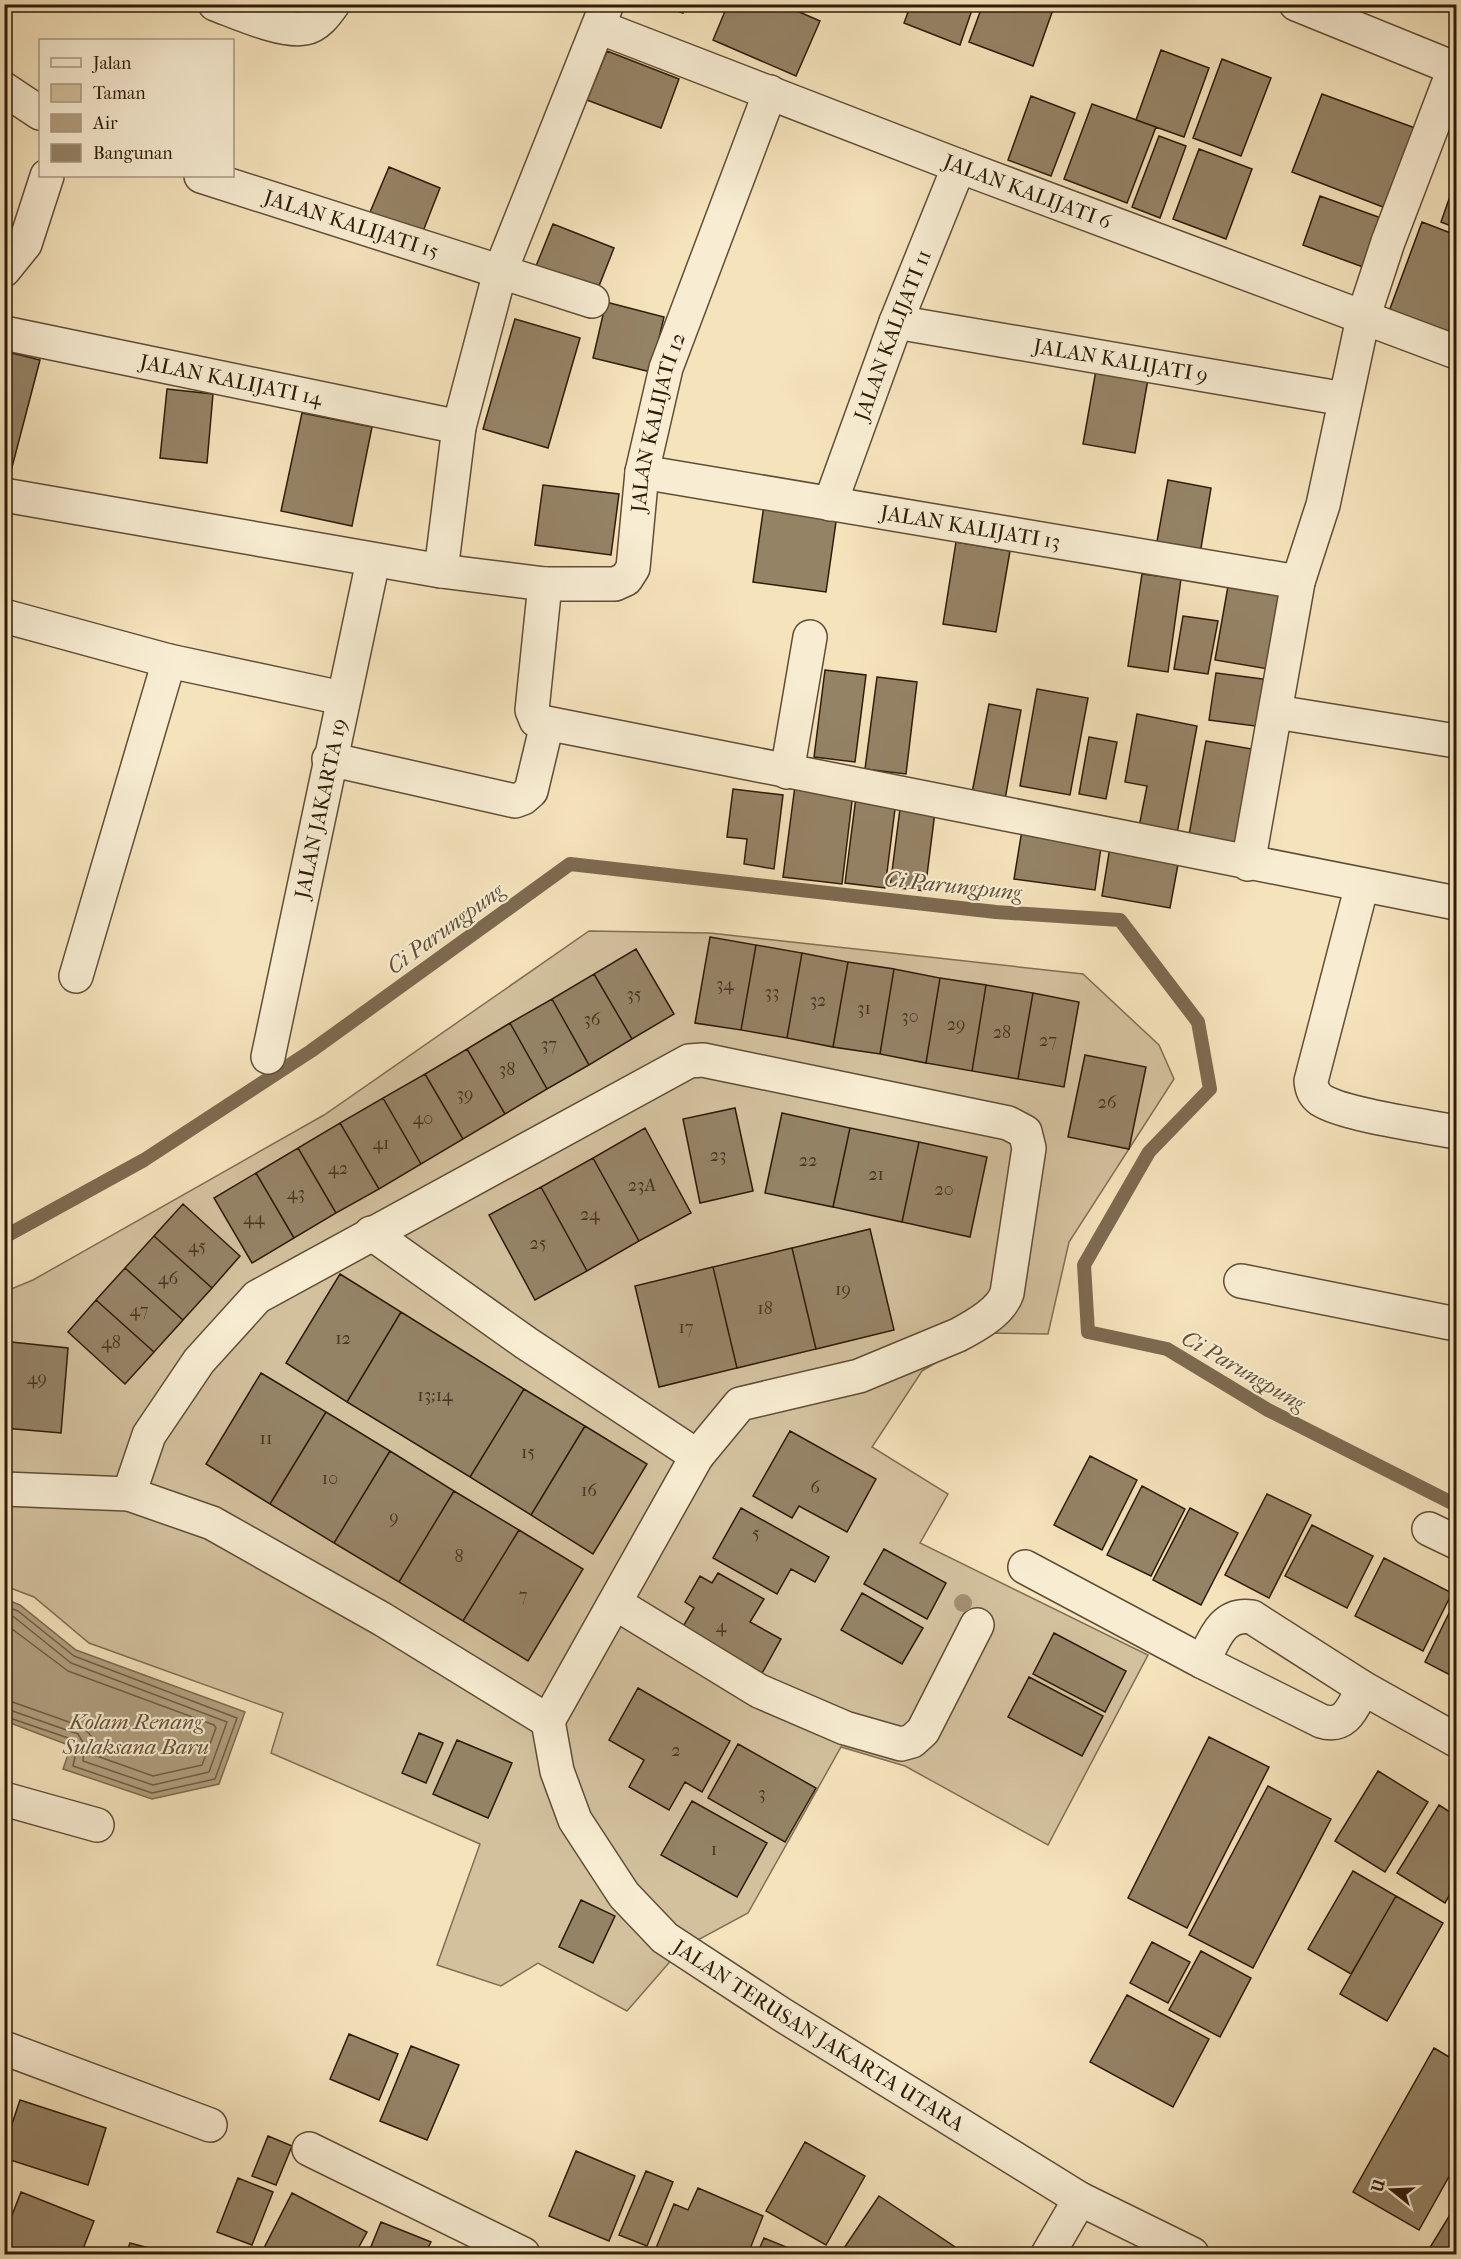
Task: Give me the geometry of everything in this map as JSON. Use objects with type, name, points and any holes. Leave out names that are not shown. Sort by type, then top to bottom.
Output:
[{"type":"street","points":[[215,4],[288,28],[306,28],[321,20],[333,4]]},
{"type":"street","points":[[1248,864],[1298,582],[1323,505],[1363,318],[1389,242],[1456,67],[1296,4]]},
{"type":"street","points":[[441,572],[459,426],[501,272],[603,16]]},
{"type":"street","name":"JALAN KALIJATI 6","points":[[603,16],[770,92],[959,166],[1456,352]]},
{"type":"street","points":[[4,89],[39,112]]},
{"type":"street","name":"JALAN KALIJATI 12","points":[[4,495],[441,572],[545,584],[615,584],[630,575],[633,568],[642,472],[666,368],[770,92]]},
{"type":"street","name":"JALAN KALIJATI 11","points":[[830,504],[896,322],[959,166]]},
{"type":"street","points":[[4,270],[25,244],[47,177]]},
{"type":"street","name":"JALAN KALIJATI 15","points":[[204,177],[592,302]]},
{"type":"street","name":"JALAN KALIJATI 9","points":[[896,322],[1345,399]]},
{"type":"street","name":"JALAN KALIJATI 14","points":[[4,333],[459,426]]},
{"type":"street","name":"JALAN KALIJATI 13","points":[[642,472],[1298,582]]},
{"type":"street","name":"JALAN JAKARTA 19","points":[[268,1057],[329,759],[373,561]]},
{"type":"street","points":[[545,584],[532,710],[536,720],[547,724],[1248,864],[1456,903]]},
{"type":"street","points":[[4,616],[169,661],[342,698]]},
{"type":"street","points":[[787,772],[810,637]]},
{"type":"street","points":[[76,976],[169,661]]},
{"type":"street","points":[[1276,711],[1456,741]]},
{"type":"street","points":[[329,759],[515,801],[531,791],[547,724]]},
{"type":"street","points":[[1362,885],[1311,1081],[1313,1092],[1319,1099],[1341,1108],[1456,1132]]},
{"type":"street","points":[[4,1489],[129,1494],[212,1523],[382,1619],[548,1721],[697,1456],[740,1404],[747,1400],[859,1376],[958,1335],[1001,1305],[1007,1293],[1029,1148],[1025,1132],[1008,1123],[704,1060],[689,1062],[257,1297],[199,1361],[149,1435],[129,1494]]},
{"type":"street","points":[[371,1233],[526,1343],[697,1456]]},
{"type":"street","points":[[1241,1281],[1456,1324]]},
{"type":"street","points":[[1025,1567],[1203,1662],[1328,1723],[1346,1718],[1363,1688]]},
{"type":"street","points":[[615,1603],[759,1691],[845,1728],[901,1744],[912,1741],[922,1731],[977,1625]]},
{"type":"street","points":[[1203,1662],[1221,1628],[1234,1618],[1252,1617],[1363,1688],[1456,1740]]},
{"type":"street","name":"JALAN TERUSAN JAKARTA UTARA","points":[[548,1721],[557,1771],[575,1820],[624,1895],[665,1938],[781,2014],[1080,2199],[1192,2254]]},
{"type":"street","points":[[4,1798],[96,1825]]},
{"type":"street","points":[[4,2048],[210,2125]]},
{"type":"street","points":[[309,2149],[479,2244],[523,2254]]},
{"type":"street","points":[[1048,2254],[1080,2199]]},
{"type":"green space","points":[[589,931],[710,933],[1083,974],[1159,1045],[1174,1079],[1069,1242],[1048,1334],[985,1333],[922,1371],[872,1447],[948,1494],[920,1543],[1148,1655],[1048,1845],[905,1766],[841,1747],[748,1913],[681,1949],[627,2011],[538,1963],[501,1986],[437,1965],[480,1844],[271,1753],[283,1713],[89,1643],[34,1597],[5,1586],[4,1292],[33,1280],[324,1115]]},
{"type":"water","name":"Kolam Renang Sulaksana Baru","points":[[5,1599],[20,1605],[76,1650],[245,1712],[219,1784],[152,1799],[63,1769],[71,1746],[5,1721]]},
{"type":"building","points":[[656,4],[686,4],[683,13]]},
{"type":"building","points":[[728,4],[781,4],[820,21],[796,76],[713,40]]},
{"type":"building","points":[[911,4],[974,4],[960,45],[904,23]]},
{"type":"building","points":[[983,4],[1055,4],[1033,66],[969,42]]},
{"type":"building","points":[[1161,50],[1209,68],[1184,137],[1136,120]]},
{"type":"building","points":[[607,51],[679,79],[661,128],[587,100]]},
{"type":"building","points":[[1222,59],[1271,78],[1241,156],[1193,138]]},
{"type":"building","points":[[1322,94],[1426,132],[1396,212],[1292,172]]},
{"type":"building","points":[[1031,96],[1075,113],[1051,176],[1008,160]]},
{"type":"building","points":[[1092,104],[1156,127],[1127,203],[1064,179]]},
{"type":"building","points":[[1159,136],[1186,146],[1160,218],[1132,207]]},
{"type":"building","points":[[1199,149],[1252,169],[1226,239],[1173,219]]},
{"type":"building","points":[[389,167],[440,188],[420,239],[368,217]]},
{"type":"building","points":[[1456,179],[1456,228],[1441,222]]},
{"type":"building","points":[[1320,196],[1381,218],[1363,267],[1303,245]]},
{"type":"building","points":[[1422,222],[1456,235],[1456,340],[1388,314]]},
{"type":"building","points":[[553,224],[614,248],[595,296],[534,271]]},
{"type":"building","points":[[606,302],[664,317],[651,372],[593,358]]},
{"type":"building","points":[[515,319],[580,338],[548,448],[483,429]]},
{"type":"building","points":[[4,351],[40,360],[10,475],[4,474]]},
{"type":"building","points":[[1096,370],[1148,379],[1135,453],[1083,444]]},
{"type":"building","points":[[167,389],[213,394],[207,463],[160,458]]},
{"type":"building","points":[[302,413],[372,427],[352,526],[281,511]]},
{"type":"building","points":[[1168,480],[1211,488],[1200,554],[1156,547]]},
{"type":"building","points":[[543,485],[619,494],[611,555],[535,545]]},
{"type":"building","points":[[764,505],[837,515],[826,592],[753,582]]},
{"type":"building","points":[[956,542],[1010,551],[996,632],[943,624]]},
{"type":"building","points":[[1142,574],[1181,579],[1168,672],[1128,666]]},
{"type":"building","points":[[1228,586],[1281,595],[1268,669],[1215,660]]},
{"type":"building","points":[[1183,616],[1218,621],[1208,674],[1174,669]]},
{"type":"building","points":[[825,670],[866,675],[855,762],[814,757]]},
{"type":"building","points":[[1216,673],[1270,680],[1263,727],[1209,720]]},
{"type":"building","points":[[877,677],[917,682],[906,774],[865,769]]},
{"type":"building","points":[[1037,689],[1088,698],[1070,795],[1020,786]]},
{"type":"building","points":[[989,704],[1021,710],[1004,805],[971,798]]},
{"type":"building","points":[[1137,714],[1197,726],[1176,839],[1138,832],[1147,786],[1125,782]]},
{"type":"building","points":[[1089,737],[1117,742],[1106,799],[1079,794]]},
{"type":"building","points":[[1206,741],[1252,749],[1235,843],[1189,835]]},
{"type":"building","points":[[795,786],[853,793],[842,884],[783,877]]},
{"type":"building","points":[[733,789],[783,795],[774,869],[744,864],[747,839],[727,837]]},
{"type":"building","points":[[856,797],[896,801],[885,888],[845,883]]},
{"type":"building","points":[[901,801],[936,804],[925,891],[890,887]]},
{"type":"building","points":[[1022,830],[1102,840],[1095,890],[1014,879]]},
{"type":"building","points":[[1110,847],[1179,859],[1170,908],[1102,896]]},
{"type":"building","points":[[710,937],[756,945],[741,1030],[695,1023]]},
{"type":"building","points":[[756,945],[802,953],[787,1038],[741,1030]]},
{"type":"building","points":[[636,949],[674,1014],[632,1039],[594,974]]},
{"type":"building","points":[[802,953],[848,962],[833,1047],[787,1038]]},
{"type":"building","points":[[848,962],[894,969],[880,1054],[833,1047]]},
{"type":"building","points":[[894,969],[940,978],[926,1063],[880,1054]]},
{"type":"building","points":[[594,974],[632,1039],[589,1065],[552,999]]},
{"type":"building","points":[[940,978],[986,985],[972,1071],[926,1063]]},
{"type":"building","points":[[986,985],[1033,993],[1018,1079],[972,1071]]},
{"type":"building","points":[[1033,993],[1079,1002],[1064,1087],[1018,1079]]},
{"type":"building","points":[[552,999],[589,1065],[547,1089],[510,1023]]},
{"type":"building","points":[[510,1023],[547,1089],[505,1114],[467,1049]]},
{"type":"building","points":[[467,1049],[505,1114],[463,1139],[425,1074]]},
{"type":"building","points":[[1085,1055],[1146,1067],[1129,1149],[1068,1137]]},
{"type":"building","points":[[425,1074],[463,1139],[421,1164],[383,1098]]},
{"type":"building","points":[[383,1098],[421,1164],[379,1189],[340,1123]]},
{"type":"building","points":[[735,1108],[753,1191],[700,1203],[683,1119]]},
{"type":"building","points":[[782,1113],[850,1128],[833,1207],[765,1193]]},
{"type":"building","points":[[340,1123],[379,1189],[336,1213],[298,1148]]},
{"type":"building","points":[[645,1128],[691,1213],[639,1241],[593,1158]]},
{"type":"building","points":[[850,1128],[919,1142],[902,1222],[833,1207]]},
{"type":"building","points":[[919,1142],[987,1157],[970,1237],[902,1222]]},
{"type":"building","points":[[298,1148],[336,1213],[294,1238],[256,1173]]},
{"type":"building","points":[[593,1158],[639,1241],[587,1271],[541,1187]]},
{"type":"building","points":[[256,1173],[294,1238],[252,1263],[214,1198]]},
{"type":"building","points":[[541,1187],[587,1271],[535,1300],[489,1215]]},
{"type":"building","points":[[183,1204],[240,1256],[212,1288],[154,1236]]},
{"type":"building","points":[[870,1229],[894,1330],[816,1349],[792,1248]]},
{"type":"building","points":[[154,1236],[212,1288],[183,1320],[125,1268]]},
{"type":"building","points":[[792,1248],[816,1349],[737,1368],[713,1267]]},
{"type":"building","points":[[713,1267],[737,1368],[659,1387],[635,1286]]},
{"type":"building","points":[[125,1268],[183,1320],[154,1352],[96,1300]]},
{"type":"building","points":[[340,1274],[401,1312],[347,1402],[286,1363]]},
{"type":"building","points":[[96,1300],[154,1352],[125,1384],[68,1332]]},
{"type":"building","points":[[401,1312],[524,1389],[470,1477],[347,1402]]},
{"type":"building","points":[[4,1341],[11,1342],[4,1408]]},
{"type":"building","points":[[11,1342],[68,1348],[61,1433],[4,1428]]},
{"type":"building","points":[[261,1373],[326,1412],[270,1504],[206,1464]]},
{"type":"building","points":[[524,1389],[585,1426],[531,1515],[470,1477]]},
{"type":"building","points":[[326,1412],[390,1451],[334,1543],[270,1504]]},
{"type":"building","points":[[585,1426],[647,1464],[593,1554],[531,1515]]},
{"type":"building","points":[[790,1431],[876,1479],[847,1532],[799,1506],[792,1518],[753,1496]]},
{"type":"building","points":[[390,1451],[454,1491],[399,1582],[334,1543]]},
{"type":"building","points":[[1090,1456],[1137,1480],[1102,1550],[1054,1525]]},
{"type":"building","points":[[1142,1486],[1185,1509],[1151,1576],[1107,1555]]},
{"type":"building","points":[[454,1491],[519,1530],[463,1621],[399,1582]]},
{"type":"building","points":[[1267,1494],[1311,1515],[1269,1598],[1225,1575]]},
{"type":"building","points":[[741,1508],[829,1557],[815,1582],[791,1569],[777,1594],[713,1558]]},
{"type":"building","points":[[1190,1508],[1238,1533],[1201,1605],[1153,1580]]},
{"type":"building","points":[[1312,1525],[1373,1556],[1347,1608],[1285,1576]]},
{"type":"building","points":[[519,1530],[583,1569],[528,1661],[463,1621]]},
{"type":"building","points":[[884,1549],[946,1583],[927,1619],[864,1584]]},
{"type":"building","points":[[1384,1558],[1452,1593],[1423,1651],[1355,1616]]},
{"type":"building","points":[[718,1573],[764,1599],[750,1622],[781,1639],[761,1675],[681,1630],[694,1608],[685,1602],[700,1576],[712,1583]]},
{"type":"building","points":[[862,1593],[923,1628],[902,1664],[841,1630]]},
{"type":"building","points":[[1456,1599],[1456,1678],[1425,1662]]},
{"type":"building","points":[[1054,1633],[1126,1671],[1105,1712],[1033,1674]]},
{"type":"building","points":[[1029,1677],[1103,1716],[1082,1756],[1008,1717]]},
{"type":"building","points":[[638,1688],[730,1741],[702,1792],[685,1782],[669,1810],[629,1787],[644,1760],[609,1740]]},
{"type":"building","points":[[419,1733],[443,1743],[426,1783],[402,1773]]},
{"type":"building","points":[[1209,1737],[1269,1767],[1187,1928],[1128,1898]]},
{"type":"building","points":[[457,1740],[512,1763],[488,1818],[433,1794]]},
{"type":"building","points":[[738,1744],[816,1788],[785,1842],[708,1798]]},
{"type":"building","points":[[1378,1771],[1428,1802],[1385,1872],[1335,1841]]},
{"type":"building","points":[[1268,1786],[1331,1819],[1253,1968],[1189,1935]]},
{"type":"building","points":[[692,1801],[767,1843],[737,1897],[661,1855]]},
{"type":"building","points":[[1439,1805],[1456,1816],[1456,1884],[1445,1903],[1397,1873]]},
{"type":"building","points":[[1353,1871],[1396,1896],[1351,1974],[1308,1949]]},
{"type":"building","points":[[1396,1896],[1443,1923],[1387,2021],[1340,1994]]},
{"type":"building","points":[[581,1900],[615,1916],[593,1963],[559,1947]]},
{"type":"building","points":[[1152,1942],[1190,1962],[1168,2003],[1130,1983]]},
{"type":"building","points":[[1201,1951],[1251,1978],[1220,2037],[1169,2010]]},
{"type":"building","points":[[1127,1995],[1209,2039],[1173,2107],[1090,2062]]},
{"type":"building","points":[[349,2034],[398,2054],[379,2100],[330,2079]]},
{"type":"building","points":[[411,2046],[459,2065],[427,2140],[380,2121]]},
{"type":"building","points":[[1434,2048],[1456,2061],[1456,2164],[1419,2230],[1353,2192]]},
{"type":"building","points":[[20,2100],[106,2128],[88,2185],[4,2158],[4,2148]]},
{"type":"building","points":[[268,2136],[292,2146],[276,2185],[252,2176]]},
{"type":"building","points":[[805,2142],[865,2176],[826,2245],[766,2211]]},
{"type":"building","points":[[576,2151],[635,2176],[609,2241],[549,2216]]},
{"type":"building","points":[[646,2171],[673,2182],[647,2246],[619,2235]]},
{"type":"building","points":[[238,2178],[273,2192],[252,2245],[217,2232]]},
{"type":"building","points":[[698,2188],[763,2216],[748,2254],[670,2254],[656,2248],[674,2204],[688,2210]]},
{"type":"building","points":[[21,2192],[94,2221],[81,2254],[4,2254],[4,2236]]},
{"type":"building","points":[[292,2193],[367,2232],[355,2254],[277,2254],[264,2248]]},
{"type":"building","points":[[879,2196],[955,2247],[949,2254],[840,2254]]},
{"type":"building","points":[[1456,2205],[1456,2254],[1426,2254]]},
{"type":"building","points":[[381,2222],[431,2242],[425,2254],[368,2254]]},
{"type":"building","points":[[764,2238],[803,2254],[757,2254]]},
{"type":"building","points":[[130,2243],[164,2252],[163,2254],[126,2254]]},
{"type":"waterway","name":"Ci Parungpung","points":[[4,1237],[144,1160],[311,1051],[570,864],[996,912],[1120,920],[1198,1022],[1210,1089],[1149,1152],[1084,1265],[1088,1332],[1167,1349],[1268,1410],[1456,1505]]}]
